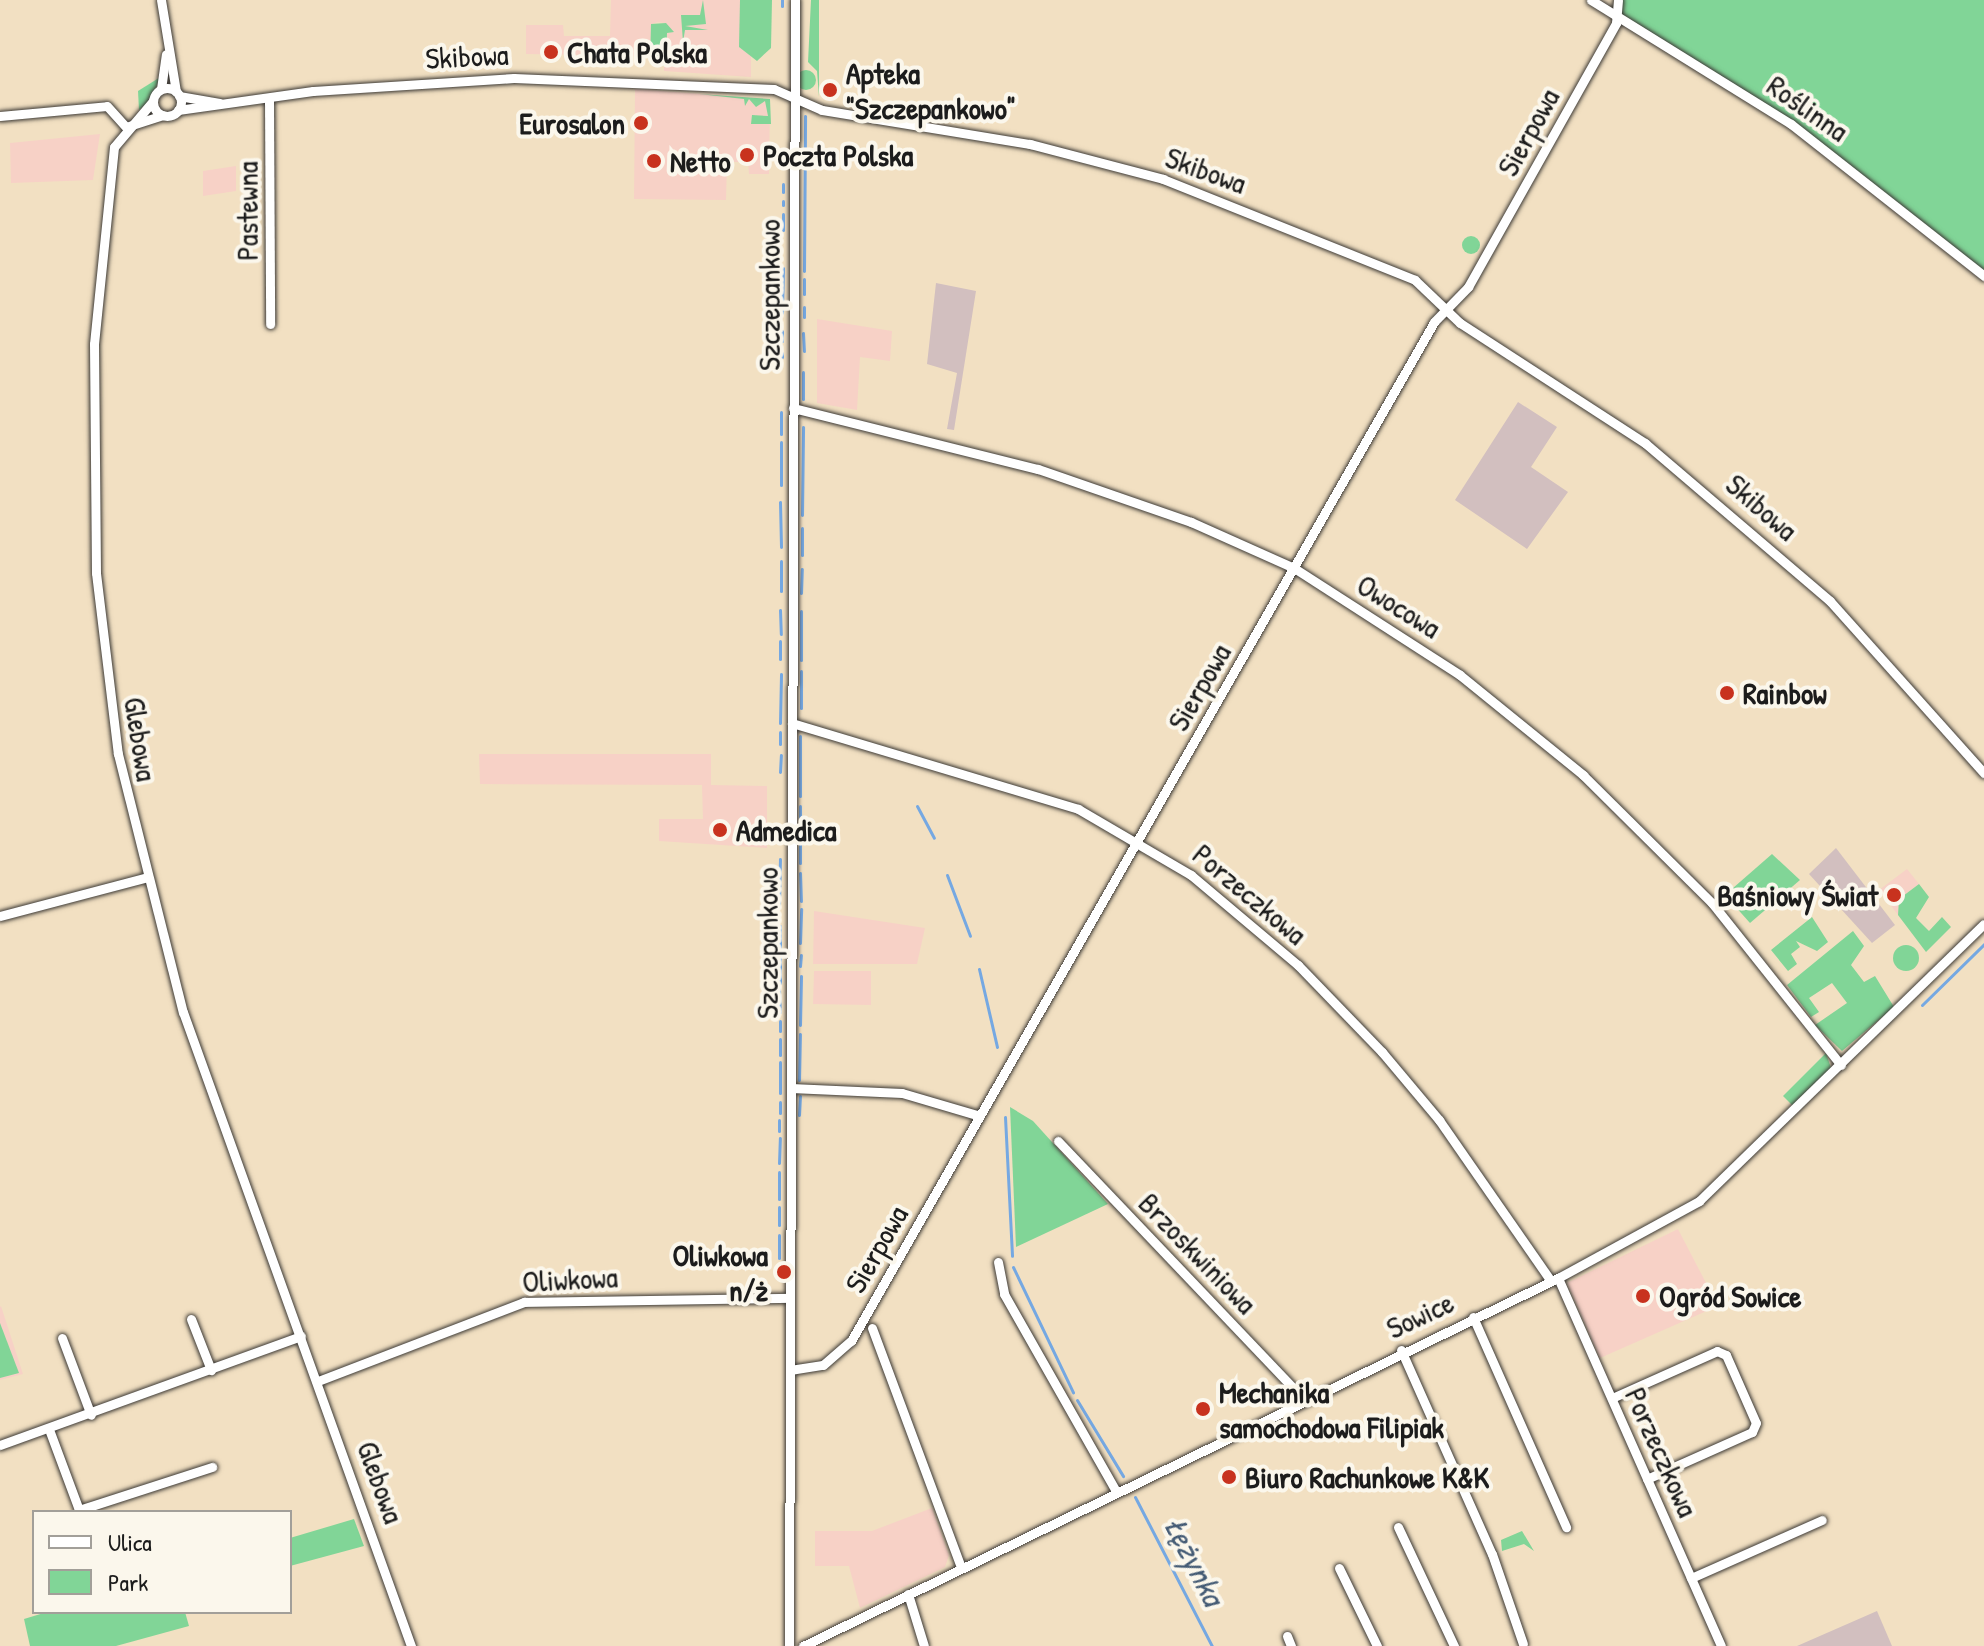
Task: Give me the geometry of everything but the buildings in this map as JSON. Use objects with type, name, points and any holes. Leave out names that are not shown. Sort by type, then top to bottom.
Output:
[{"type":"street","points":[[0,116],[107,106],[126,127],[178,110],[161,0]]},
{"type":"street","name":"Szczepankowo","points":[[789,1646],[795,0]]},
{"type":"street","name":"Roślinna","points":[[1591,0],[1791,124],[1984,276]]},
{"type":"street","name":"Sierpowa","points":[[790,1370],[823,1365],[851,1341],[1445,309],[1468,287],[1609,37],[1616,23],[1612,11],[1618,0]]},
{"type":"street","points":[[162,115],[153,101],[161,89],[165,22]]},
{"type":"street","name":"Skibowa","points":[[178,110],[269,98],[561,76],[794,95],[822,110],[1030,144],[1163,179],[1405,275],[1445,309],[1645,443],[1737,516],[1851,621],[1984,773]]},
{"type":"street","points":[[161,89],[177,94]]},
{"type":"street","name":"Skibowa","points":[[177,94],[222,104]]},
{"type":"street","name":"Pastewna","points":[[269,98],[270,324]]},
{"type":"street","name":"Glebowa","points":[[153,101],[126,127],[114,147],[97,296],[92,484],[109,695],[144,878],[183,1012],[411,1646]]},
{"type":"street","name":"Owocowa","points":[[793,408],[1038,469],[1191,522],[1294,568],[1460,675],[1589,781],[1737,931],[1841,1065]]},
{"type":"street","name":"Porzeczkowa","points":[[792,723],[1026,790],[1140,839],[1251,923],[1351,1018],[1439,1120],[1554,1280],[1612,1398],[1721,1646]]},
{"type":"street","points":[[0,916],[144,878]]},
{"type":"street","name":"Sowice","points":[[803,1646],[1401,1350],[1554,1280],[1712,1194],[1984,924]]},
{"type":"street","points":[[791,1088],[902,1093],[980,1116]]},
{"type":"street","name":"Brzoskwiniowa","points":[[1058,1141],[1303,1398]]},
{"type":"street","points":[[998,1262],[1004,1294],[1116,1491]]},
{"type":"street","name":"Oliwkowa","points":[[318,1381],[524,1302],[790,1298]]},
{"type":"street","points":[[1473,1317],[1566,1527]]},
{"type":"street","points":[[191,1319],[211,1370]]},
{"type":"street","points":[[872,1328],[961,1567]]},
{"type":"street","points":[[0,1445],[50,1432],[301,1336]]},
{"type":"street","points":[[62,1338],[91,1415]]},
{"type":"street","points":[[1401,1350],[1492,1554],[1523,1644]]},
{"type":"street","points":[[1612,1398],[1717,1351],[1726,1355],[1756,1423],[1752,1432],[1647,1479]]},
{"type":"street","points":[[50,1432],[79,1510],[212,1467]]},
{"type":"street","points":[[1691,1578],[1822,1520]]},
{"type":"street","points":[[1398,1527],[1454,1646]]},
{"type":"street","points":[[1339,1568],[1377,1646]]},
{"type":"street","points":[[908,1594],[924,1646]]},
{"type":"shaded area","points":[[611,0],[770,0],[751,48],[751,77],[664,71],[665,23],[658,22],[652,24],[650,56],[526,54],[526,25],[563,25],[564,36],[610,36]]},
{"type":"shaded area","points":[[635,89],[770,99],[769,174],[749,174],[748,162],[727,162],[726,200],[634,199]]},
{"type":"shaded area","points":[[100,134],[93,180],[11,183],[10,143]]},
{"type":"shaded area","points":[[236,166],[236,191],[203,196],[203,171]]},
{"type":"shaded area","points":[[936,283],[976,291],[954,430],[947,429],[957,373],[927,364]]},
{"type":"shaded area","points":[[817,319],[892,331],[890,361],[860,357],[857,410],[817,403]]},
{"type":"shaded area","points":[[1518,402],[1557,427],[1531,467],[1568,492],[1527,549],[1455,500]]},
{"type":"shaded area","points":[[479,754],[711,754],[711,785],[767,786],[767,848],[659,841],[659,819],[703,819],[702,785],[480,784]]},
{"type":"shaded area","points":[[1836,848],[1895,925],[1872,943],[1809,874]]},
{"type":"shaded area","name":"Baśniowy Świat","points":[[1907,869],[1919,884],[1899,899],[1898,915],[1879,890]]},
{"type":"shaded area","points":[[814,911],[925,928],[917,964],[813,964]]},
{"type":"shaded area","points":[[814,971],[871,971],[871,1005],[813,1004]]},
{"type":"shaded area","name":"Ogród Sowice","points":[[1678,1229],[1718,1306],[1600,1358],[1567,1283]]},
{"type":"shaded area","points":[[0,1307],[23,1374],[0,1380]]},
{"type":"shaded area","points":[[932,1508],[949,1555],[945,1567],[860,1608],[849,1566],[815,1566],[815,1531],[872,1531]]},
{"type":"shaded area","points":[[1877,1611],[1892,1646],[1797,1646]]},
{"type":"green space","points":[[703,0],[706,24],[685,26],[708,30],[685,30],[683,42],[681,15],[700,15]]},
{"type":"green space","points":[[740,0],[772,0],[771,48],[757,61],[739,47]]},
{"type":"green space","points":[[811,0],[819,0],[819,97],[817,71],[808,62]]},
{"type":"green space","points":[[1620,0],[1984,0],[1984,271],[1803,129],[1615,10]]},
{"type":"green space","points":[[666,23],[674,32],[667,33],[666,66],[650,64],[651,24]]},
{"type":"green space","points":[[806,70],[813,73],[816,80],[813,87],[806,90],[799,87],[796,80],[799,73]]},
{"type":"green space","points":[[162,76],[147,103],[139,110],[138,91]]},
{"type":"green space","points":[[699,94],[770,99],[771,124],[751,124],[752,115],[768,116],[765,101],[756,107],[749,99],[745,106],[744,99]]},
{"type":"green space","points":[[1471,236],[1480,245],[1471,254],[1462,245]]},
{"type":"green space","points":[[1772,854],[1800,880],[1750,923],[1725,895]]},
{"type":"green space","points":[[1919,884],[1929,897],[1916,918],[1929,931],[1942,917],[1951,927],[1926,952],[1898,915],[1899,899]]},
{"type":"green space","points":[[1812,917],[1828,942],[1817,951],[1796,941],[1800,947],[1791,954],[1797,964],[1788,971],[1771,950]]},
{"type":"green space","points":[[1853,931],[1864,946],[1851,965],[1864,982],[1875,976],[1894,1007],[1842,1051],[1815,1025],[1847,1003],[1832,983],[1809,998],[1819,1012],[1811,1017],[1787,985]]},
{"type":"green space","points":[[1906,945],[1915,949],[1919,958],[1915,967],[1906,971],[1897,967],[1893,958],[1897,949]]},
{"type":"green space","points":[[1826,1053],[1831,1068],[1793,1106],[1783,1096]]},
{"type":"green space","points":[[1010,1107],[1033,1121],[1108,1204],[1016,1247]]},
{"type":"green space","points":[[0,1323],[19,1373],[0,1378]]},
{"type":"green space","points":[[354,1519],[364,1546],[292,1565],[292,1537]]},
{"type":"green space","points":[[1522,1531],[1534,1551],[1524,1544],[1502,1551],[1501,1540]]},
{"type":"green space","points":[[40,1614],[186,1614],[189,1626],[116,1646],[30,1646],[24,1619]]},
{"type":"waterway","points":[[782,0],[782,6]]},
{"type":"waterway","points":[[804,271],[805,116]]},
{"type":"waterway","points":[[783,184],[783,192]]},
{"type":"waterway","points":[[783,214],[783,230]]},
{"type":"waterway","points":[[782,313],[783,268]]},
{"type":"waterway","points":[[804,279],[804,294]]},
{"type":"waterway","points":[[804,307],[804,317]]},
{"type":"waterway","points":[[782,331],[782,341]]},
{"type":"waterway","points":[[803,333],[804,351]]},
{"type":"waterway","points":[[803,372],[803,399]]},
{"type":"waterway","points":[[781,412],[781,434]]},
{"type":"waterway","points":[[802,515],[803,427]]},
{"type":"waterway","points":[[781,442],[781,485]]},
{"type":"waterway","points":[[780,502],[781,547]]},
{"type":"waterway","points":[[802,528],[802,555]]},
{"type":"waterway","points":[[781,561],[781,591]]},
{"type":"waterway","points":[[801,593],[802,569]]},
{"type":"waterway","points":[[780,610],[781,634]]},
{"type":"waterway","points":[[801,611],[801,660]]},
{"type":"waterway","points":[[780,641],[780,659]]},
{"type":"waterway","points":[[801,671],[801,708]]},
{"type":"waterway","points":[[780,723],[781,674]]},
{"type":"waterway","points":[[780,732],[780,744]]},
{"type":"waterway","points":[[800,736],[800,796]]},
{"type":"waterway","points":[[780,772],[781,755]]},
{"type":"waterway","points":[[800,806],[800,836]]},
{"type":"waterway","name":"Łężynka","points":[[917,806],[934,838]]},
{"type":"waterway","points":[[800,845],[800,863]]},
{"type":"waterway","points":[[779,905],[780,859]]},
{"type":"waterway","points":[[800,873],[801,901]]},
{"type":"waterway","name":"Łężynka","points":[[947,875],[970,936]]},
{"type":"waterway","points":[[800,943],[801,909]]},
{"type":"waterway","points":[[780,926],[780,947]]},
{"type":"waterway","points":[[1922,1005],[1984,944]]},
{"type":"waterway","points":[[800,966],[801,955]]},
{"type":"waterway","points":[[780,957],[780,983]]},
{"type":"waterway","name":"Łężynka","points":[[979,969],[997,1047]]},
{"type":"waterway","points":[[800,1025],[801,976]]},
{"type":"waterway","points":[[779,989],[780,1012]]},
{"type":"waterway","points":[[780,1021],[780,1031]]},
{"type":"waterway","points":[[799,1080],[800,1034]]},
{"type":"waterway","points":[[780,1039],[780,1055]]},
{"type":"waterway","points":[[780,1062],[780,1093]]},
{"type":"waterway","points":[[799,1115],[800,1096]]},
{"type":"waterway","points":[[780,1102],[780,1113]]},
{"type":"waterway","name":"Łężynka","points":[[1005,1117],[1012,1256]]},
{"type":"waterway","points":[[779,1120],[779,1131]]},
{"type":"waterway","points":[[779,1163],[780,1138]]},
{"type":"waterway","points":[[779,1172],[779,1199]]},
{"type":"waterway","points":[[779,1207],[779,1225]]},
{"type":"waterway","points":[[779,1235],[779,1258]]},
{"type":"waterway","name":"Łężynka","points":[[1013,1267],[1073,1392]]},
{"type":"waterway","name":"Łężynka","points":[[1077,1400],[1123,1476]]},
{"type":"waterway","name":"Łężynka","points":[[1135,1497],[1212,1646]]},
{"type":"place","name":"Chata Polska","points":[[551,52]]},
{"type":"place","name":"Apteka \"Szczepankowo\"","points":[[830,90]]},
{"type":"place","name":"Eurosalon","points":[[641,123]]},
{"type":"place","name":"Poczta Polska","points":[[747,155]]},
{"type":"place","name":"Netto","points":[[654,161]]},
{"type":"place","name":"Rainbow","points":[[1727,693]]},
{"type":"place","name":"Admedica","points":[[720,830]]},
{"type":"place","name":"Baśniowy Świat","points":[[1894,895]]},
{"type":"place","name":"Oliwkowa n/ż","points":[[784,1272]]},
{"type":"place","name":"Ogród Sowice","points":[[1643,1296]]},
{"type":"place","name":"Mechanika samochodowa Filipiak","points":[[1203,1409]]},
{"type":"place","name":"Biuro Rachunkowe K&K","points":[[1229,1477]]}]
